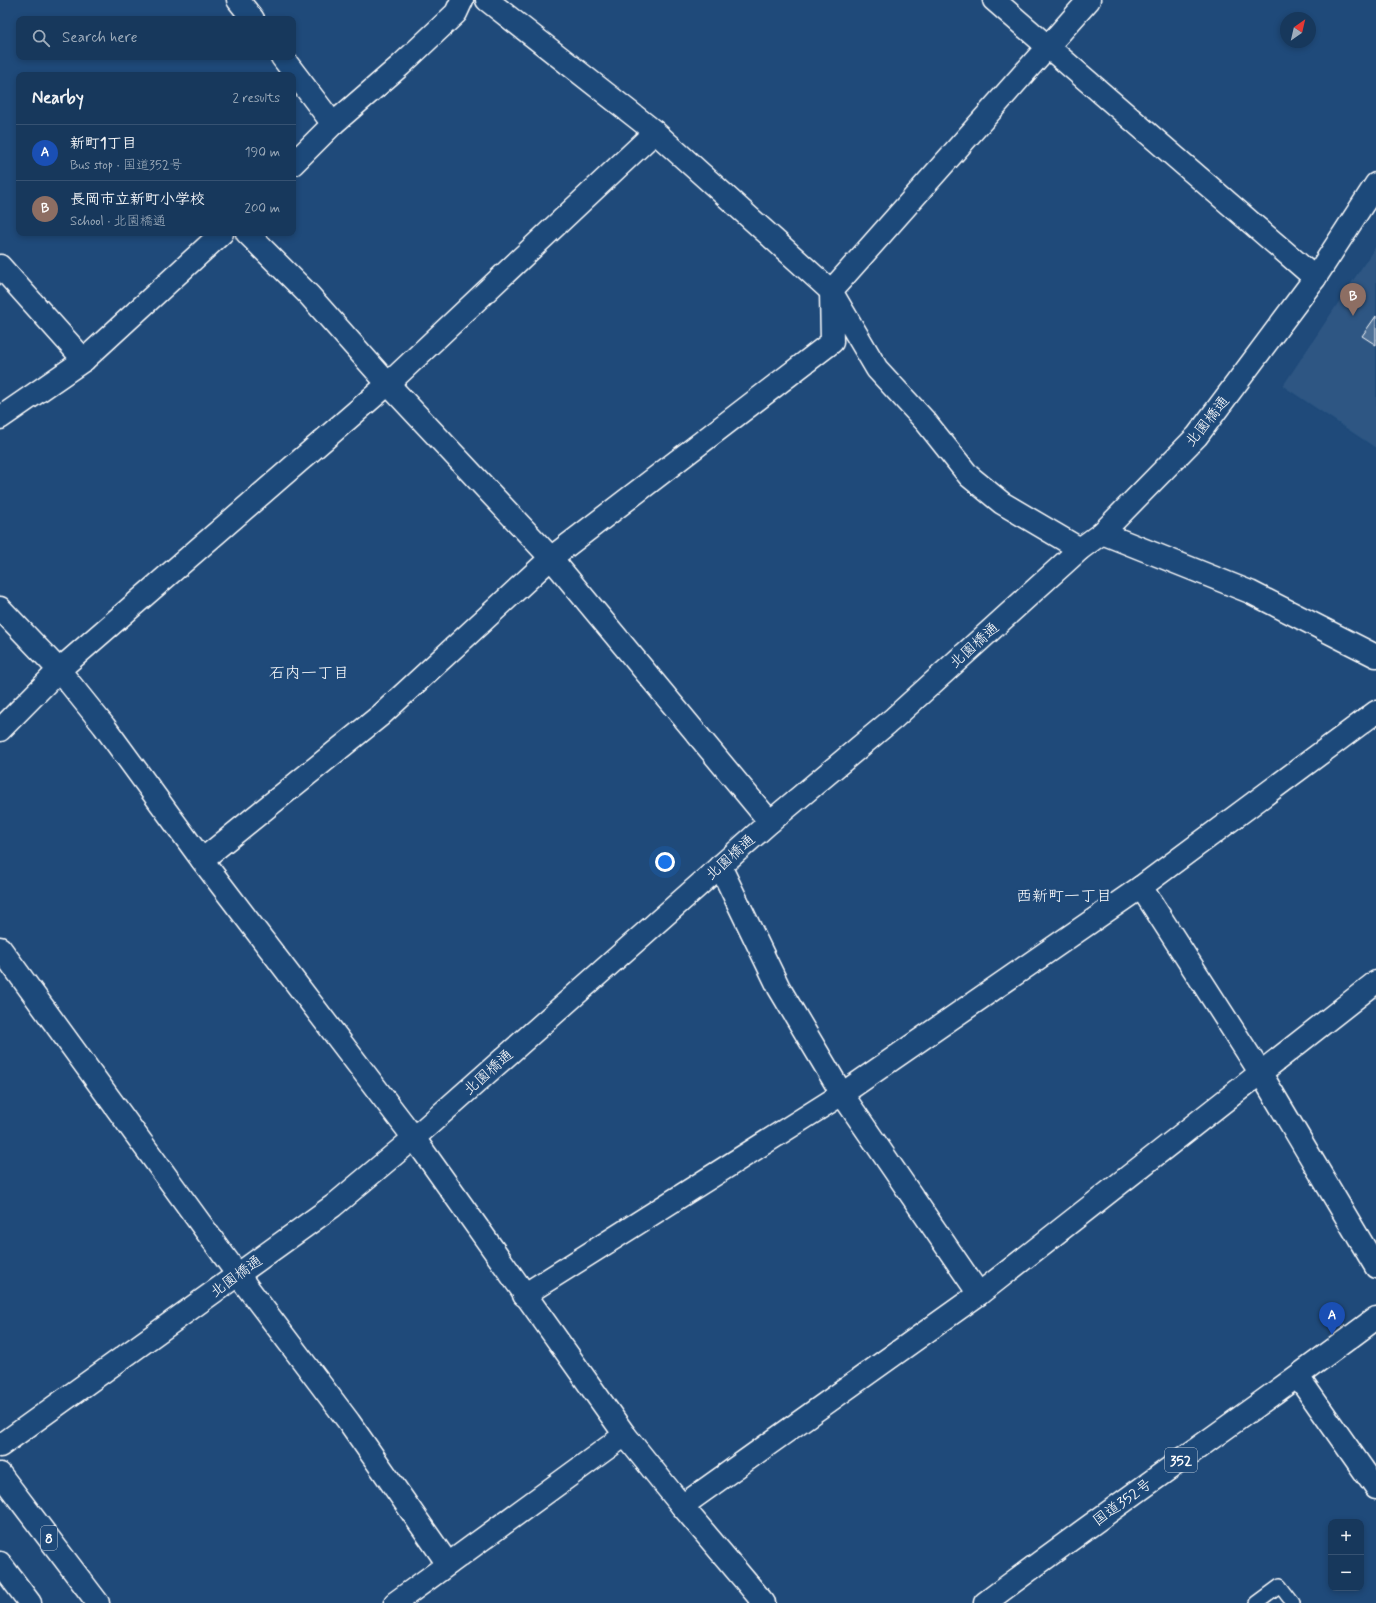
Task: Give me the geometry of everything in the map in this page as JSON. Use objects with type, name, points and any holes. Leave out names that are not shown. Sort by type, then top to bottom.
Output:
[{"type":"main road","points":[[238,0],[251,16]]},
{"type":"main road","points":[[296,161],[333,124],[401,65],[456,13],[462,0]]},
{"type":"main road","points":[[487,0],[655,132],[831,292],[878,369],[926,422],[969,476],[1002,503],[1080,549]]},
{"type":"main road","points":[[994,0],[1315,278]]},
{"type":"main road","points":[[202,860],[380,715],[551,558],[832,342],[831,292],[1089,0]]},
{"type":"main road","points":[[284,60],[293,72]]},
{"type":"main road","points":[[296,75],[333,124]]},
{"type":"main road","points":[[0,730],[59,670],[388,384],[655,132]]},
{"type":"main road","name":"北園橋通","points":[[0,1446],[333,1206],[414,1138],[770,822],[894,718],[1080,549],[1102,533],[1197,436],[1315,278],[1376,184]]},
{"type":"main road","points":[[0,418],[84,360],[219,236]]},
{"type":"main road","points":[[250,236],[309,295],[388,384],[551,558],[770,822]]},
{"type":"main road","points":[[0,266],[84,360]]},
{"type":"main road","points":[[1102,533],[1250,592],[1376,656]]},
{"type":"main road","points":[[0,608],[59,670],[104,726],[202,860],[414,1138],[524,1295],[625,1435],[682,1506],[764,1603]]},
{"type":"main road","points":[[524,1295],[842,1094],[1141,887],[1376,712]]},
{"type":"main road","points":[[720,866],[779,988],[842,1094],[979,1294]]},
{"type":"main road","points":[[1141,887],[1260,1072],[1376,1267]]},
{"type":"main road","points":[[0,948],[238,1275],[349,1422],[448,1564]]},
{"type":"main road","points":[[682,1506],[979,1294],[1376,982]]},
{"type":"main road","name":"国道352号","points":[[985,1603],[1059,1547],[1298,1377],[1376,1318]]},
{"type":"main road","points":[[1298,1377],[1376,1488]]},
{"type":"main road","points":[[395,1603],[625,1435]]},
{"type":"main road","name":"8","points":[[0,1474],[98,1603]]},
{"type":"main road","points":[[0,1564],[30,1603]]},
{"type":"lane","points":[[1257,1603],[1280,1586],[1293,1603]]},
{"type":"shaded area","points":[[1376,246],[1376,448],[1283,386]]},
{"type":"building","points":[[1376,316],[1376,345],[1362,336]]},
{"type":"place","name":"長岡市立新町小学校","points":[[1353,316]]},
{"type":"place","name":"新町1丁目","points":[[1332,1335]]},
{"type":"district","name":"石内一丁目","points":[[309,672]]},
{"type":"district","name":"西新町一丁目","points":[[1064,895]]}]
